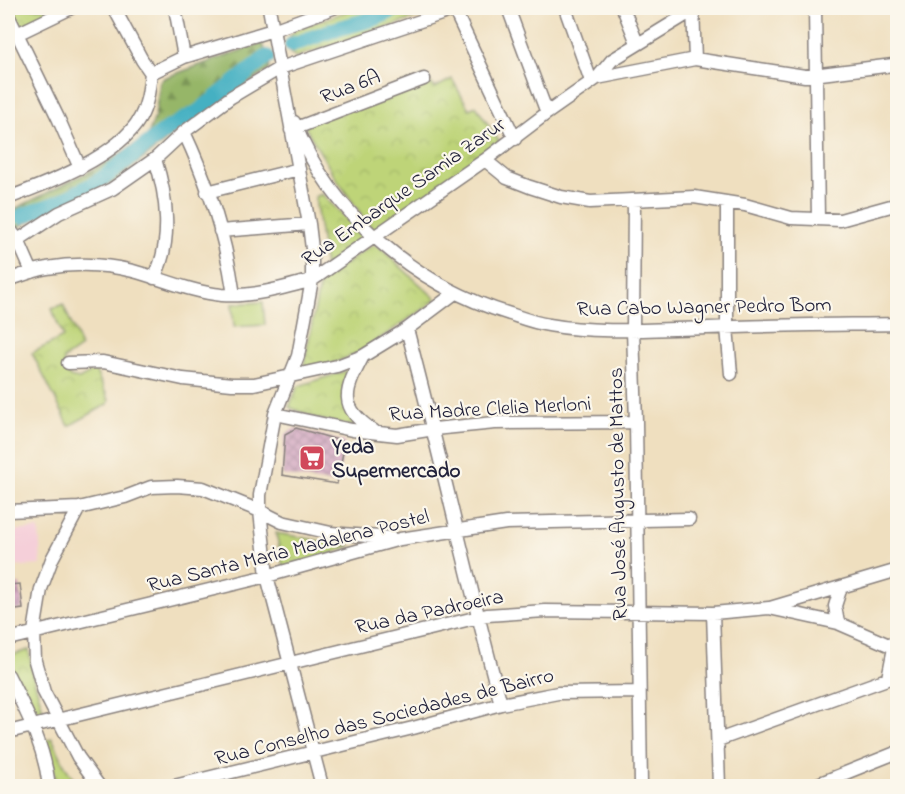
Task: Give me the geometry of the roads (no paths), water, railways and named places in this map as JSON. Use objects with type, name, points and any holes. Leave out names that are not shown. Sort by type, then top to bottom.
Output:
[{"type":"street","points":[[17,34],[71,8]]},
{"type":"street","points":[[8,198],[53,182],[80,168],[108,151],[140,119],[146,102],[151,73],[114,8]]},
{"type":"street","points":[[175,8],[184,57]]},
{"type":"street","points":[[268,8],[286,101],[294,129],[312,249],[312,280],[298,356],[275,414],[260,495],[260,511],[267,576],[322,786]]},
{"type":"street","points":[[151,73],[184,57],[273,30],[333,8]]},
{"type":"street","points":[[8,252],[18,240],[59,213],[112,189],[155,159],[184,132],[231,97],[280,68],[456,8],[514,139]]},
{"type":"street","points":[[508,8],[547,113]]},
{"type":"street","points":[[565,8],[594,80]]},
{"type":"street","points":[[623,8],[637,43]]},
{"type":"street","points":[[594,80],[612,60],[695,8]]},
{"type":"street","points":[[695,8],[695,59]]},
{"type":"street","points":[[815,8],[818,219]]},
{"type":"street","points":[[8,15],[80,168]]},
{"type":"street","points":[[594,80],[695,59],[787,74],[815,76],[893,65]]},
{"type":"street","name":"Rua 6A","points":[[294,129],[424,79]]},
{"type":"street","name":"Rua Embarque Samia Zarur","points":[[8,280],[45,268],[72,265],[115,267],[205,293],[234,294],[281,289],[312,280],[485,160],[594,80]]},
{"type":"street","name":"Rua Cabo Wagner Pedro Bom","points":[[294,129],[343,204],[375,238],[428,278],[478,304],[548,325],[633,330],[897,324]]},
{"type":"street","points":[[184,132],[202,172],[220,231],[234,294]]},
{"type":"street","points":[[154,278],[160,267],[166,230],[165,201],[155,159]]},
{"type":"street","points":[[485,160],[507,178],[530,188],[590,202],[634,202],[673,197],[745,205],[791,218],[840,220],[897,204]]},
{"type":"street","points":[[207,192],[299,169]]},
{"type":"street","name":"Rua José Augusto de Mattos","points":[[634,202],[633,330],[641,786]]},
{"type":"street","points":[[727,202],[727,327],[731,374]]},
{"type":"street","points":[[220,231],[309,224]]},
{"type":"street","points":[[8,227],[18,240],[32,272]]},
{"type":"street","points":[[68,363],[103,362],[183,379],[254,384],[337,366],[363,356],[407,329],[455,293]]},
{"type":"street","points":[[407,329],[434,429],[477,617],[501,704]]},
{"type":"street","points":[[363,356],[349,383],[347,397],[351,411],[360,421],[377,433]]},
{"type":"street","name":"Rua Madre Clelia Merloni","points":[[275,414],[397,435],[495,423],[636,422]]},
{"type":"street","points":[[8,512],[79,508],[124,497],[151,487],[177,486],[203,488],[282,522],[307,528],[400,539]]},
{"type":"street","points":[[79,508],[52,559],[41,589],[34,632],[35,661],[44,692],[78,758],[99,786]]},
{"type":"street","name":"Rua Santa Maria Madalena Postel","points":[[8,639],[267,576],[400,539],[506,523],[689,519]]},
{"type":"street","points":[[769,608],[897,570]]},
{"type":"street","points":[[838,623],[834,606],[841,587]]},
{"type":"street","name":"Rua da Padroeira","points":[[8,732],[477,617],[545,611],[713,613],[769,608],[838,623],[896,649]]},
{"type":"street","points":[[713,613],[719,786]]},
{"type":"street","points":[[718,740],[893,676],[896,649]]},
{"type":"street","points":[[8,675],[34,725],[46,762],[49,786]]},
{"type":"street","name":"Rua Conselho das Sociedades de Bairro","points":[[174,786],[413,729],[501,704],[558,693],[639,692]]},
{"type":"street","points":[[813,786],[897,752]]},
{"type":"waterway","points":[[292,45],[376,18],[398,8]]},
{"type":"waterway","points":[[22,216],[60,202],[99,181],[169,128],[198,112],[267,57]]},
{"type":"place","name":"Yeda Supermercado","points":[[312,458]]}]
